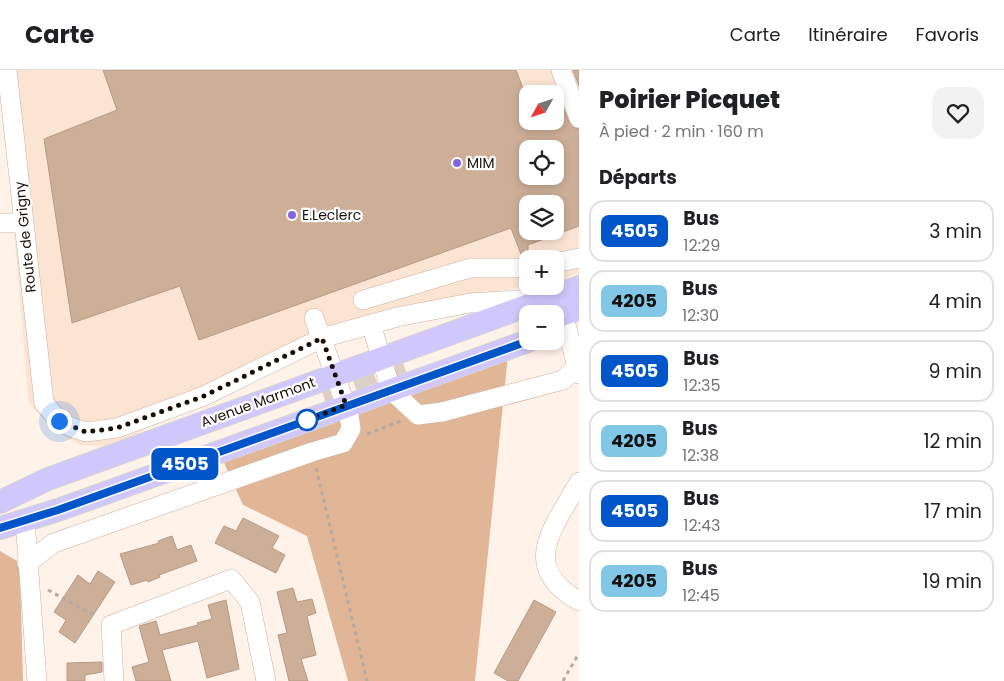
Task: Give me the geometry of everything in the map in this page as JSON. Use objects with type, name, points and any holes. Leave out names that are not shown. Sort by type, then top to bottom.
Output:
[{"type":"main road","name":"Avenue Marmont","points":[[564,309],[579,287]]},
{"type":"main road","name":"Avenue Marmont","points":[[564,313],[579,300]]},
{"type":"main road","name":"Avenue Marmont","points":[[564,316],[579,309]]},
{"type":"main road","points":[[519,322],[404,367],[519,330]]},
{"type":"main road","name":"Avenue Marmont","points":[[0,502],[48,479],[380,358],[519,327]]},
{"type":"main road","name":"Avenue Marmont","points":[[24,492],[52,488],[331,399],[391,390],[519,343]]},
{"type":"main road","name":"Avenue Marmont","points":[[0,528],[25,520],[55,504],[331,399]]},
{"type":"main road","name":"Avenue Marmont","points":[[0,516],[55,504]]},
{"type":"street","name":"Route de Grigny","points":[[7,70],[44,403],[59,421],[86,432],[117,428],[204,396],[322,338]]},
{"type":"street","points":[[561,70],[579,118]]},
{"type":"street","points":[[0,223],[24,223]]},
{"type":"street","points":[[564,261],[579,258]]},
{"type":"street","points":[[364,300],[470,268],[519,268]]},
{"type":"street","points":[[322,338],[371,324],[470,303],[519,312]]},
{"type":"street","points":[[28,571],[54,543],[312,452],[344,444],[351,429],[331,399],[336,373],[314,318]]},
{"type":"street","points":[[371,324],[391,390],[418,415],[442,412],[563,380],[578,368],[564,335]]},
{"type":"street","points":[[579,482],[545,545],[544,561],[551,579],[567,594],[579,601]]},
{"type":"street","points":[[25,520],[37,681]]},
{"type":"street","points":[[114,681],[111,624],[231,580],[250,602],[266,681]]},
{"type":"path","points":[[344,444],[418,415]]},
{"type":"path","points":[[312,452],[367,681]]},
{"type":"path","points":[[28,571],[111,624]]},
{"type":"path","points":[[563,681],[579,653]]},
{"type":"shaded area","name":"E.Leclerc","points":[[0,70],[579,70],[579,273],[564,278],[564,250],[519,250],[519,287],[427,303],[281,352],[115,446],[80,445],[60,434],[29,404]]},
{"type":"shaded area","points":[[508,355],[475,681],[348,681],[307,536],[243,505],[222,458]]},
{"type":"shaded area","points":[[0,551],[17,561],[20,570],[23,681],[0,681]]},
{"type":"building","name":"E.Leclerc","points":[[103,70],[516,70],[522,85],[519,85],[519,130],[564,130],[564,110],[572,127],[579,129],[579,226],[564,232],[564,195],[519,195],[519,240],[541,240],[528,245],[528,250],[519,250],[511,228],[199,340],[180,286],[72,323],[44,139],[117,110]]},
{"type":"building","points":[[573,70],[579,70],[579,86]]},
{"type":"building","points":[[243,518],[279,536],[272,548],[285,555],[276,573],[215,543],[224,526],[236,531]]},
{"type":"building","points":[[172,536],[177,550],[191,545],[197,561],[159,575],[160,577],[148,582],[147,580],[131,585],[120,554],[159,543],[158,541]]},
{"type":"building","points":[[98,571],[115,582],[75,643],[59,632],[66,620],[54,612],[78,575],[90,584]]},
{"type":"building","points":[[293,588],[297,602],[312,599],[316,613],[307,616],[316,655],[301,659],[308,681],[289,681],[278,635],[287,633],[277,592]]},
{"type":"building","points":[[226,600],[239,669],[207,678],[198,641],[162,650],[171,681],[136,681],[132,667],[149,662],[139,626],[156,621],[160,635],[198,625],[197,623],[212,619],[208,605]]},
{"type":"building","points":[[534,600],[556,612],[518,681],[508,681],[494,673]]},
{"type":"building","points":[[102,662],[102,672],[85,675],[85,681],[67,681],[67,663]]},
{"type":"tunnel","points":[[325,400],[406,371]]},
{"type":"bus line","name":"4505","points":[[0,528],[58,510],[519,343]]},
{"type":"place","name":"MIM","points":[[457,163]]},
{"type":"place","name":"E.Leclerc","points":[[292,215]]},
{"type":"route","points":[[59,421],[86,432],[117,428],[204,396],[294,350],[322,338],[346,405],[305,421],[307,420]]}]
